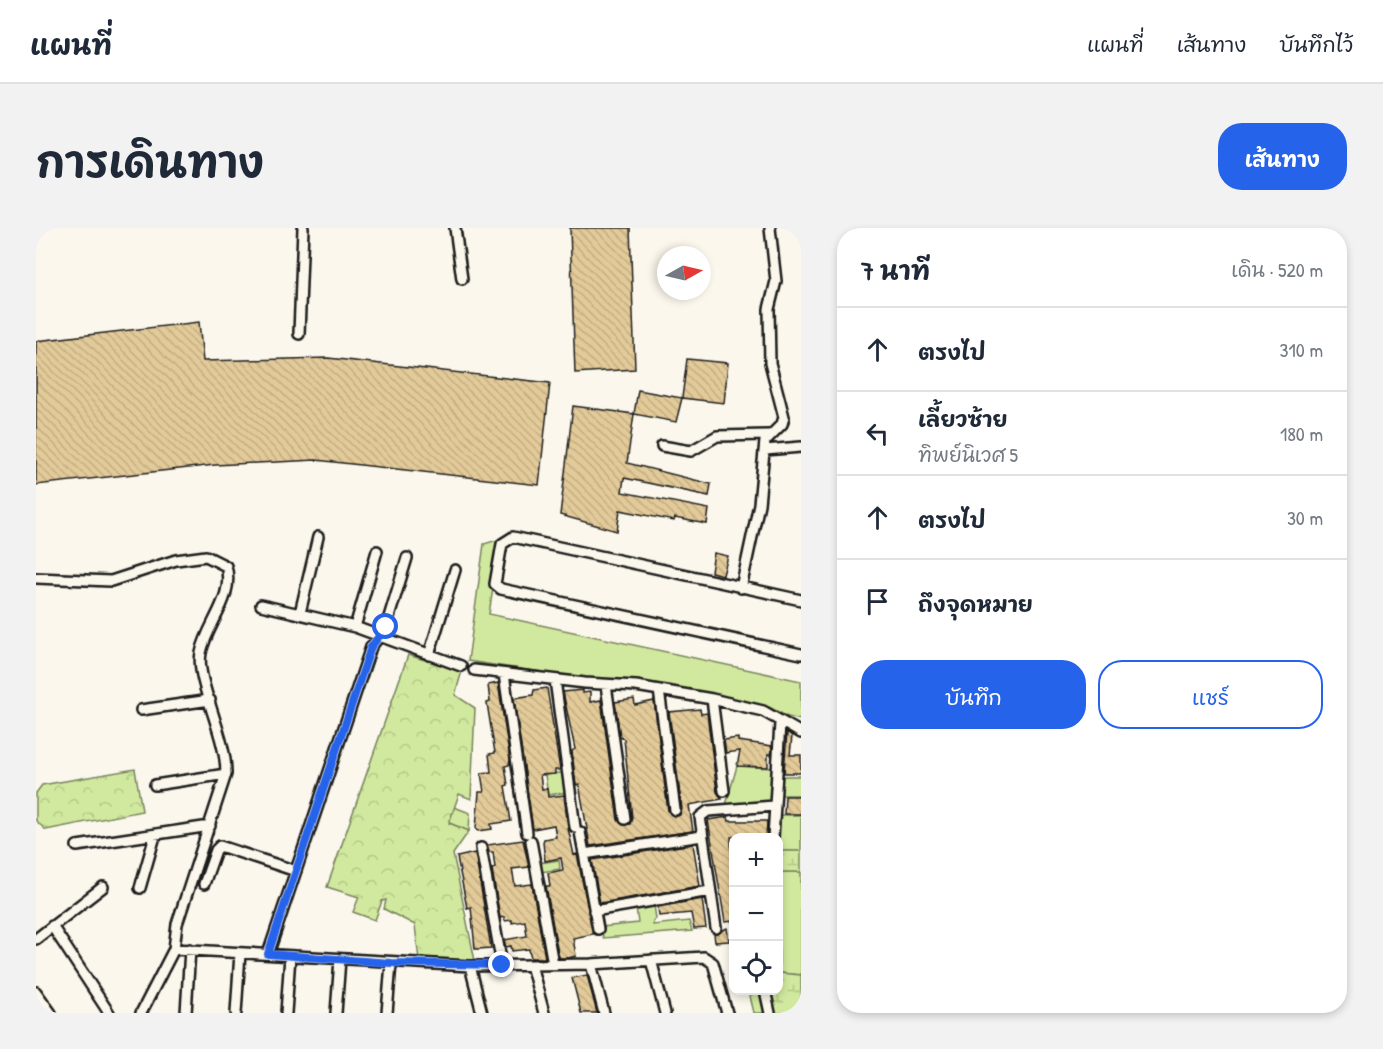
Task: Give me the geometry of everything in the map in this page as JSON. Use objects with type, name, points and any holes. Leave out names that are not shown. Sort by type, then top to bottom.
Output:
[{"type":"street","points":[[298,334],[303,228]]},
{"type":"street","points":[[455,228],[462,279]]},
{"type":"street","points":[[662,446],[691,451],[717,436],[768,435],[782,424],[784,417],[770,363],[769,309],[776,281],[770,228]]},
{"type":"street","points":[[741,588],[759,504],[768,435]]},
{"type":"street","points":[[765,450],[801,447]]},
{"type":"street","points":[[300,613],[318,537]]},
{"type":"street","points":[[801,600],[513,537],[502,544],[495,574],[495,584],[501,589],[801,654]]},
{"type":"street","points":[[355,627],[377,551]]},
{"type":"street","points":[[36,578],[111,581],[176,560],[206,556],[226,566],[229,578],[223,602],[209,628],[200,655],[226,755],[226,774],[177,924],[174,949],[141,1013]]},
{"type":"street","points":[[268,954],[371,647],[381,637],[407,558]]},
{"type":"street","points":[[429,655],[455,570]]},
{"type":"street","points":[[261,605],[355,627],[461,666]]},
{"type":"street","points":[[474,670],[555,680],[636,686],[712,699],[763,711],[780,723],[801,733]]},
{"type":"street","points":[[504,674],[529,837],[553,964]]},
{"type":"street","points":[[555,680],[578,830],[585,854],[598,929]]},
{"type":"street","points":[[606,685],[625,819]]},
{"type":"street","points":[[659,690],[675,810]]},
{"type":"street","points":[[712,699],[724,791]]},
{"type":"street","points":[[141,710],[210,700]]},
{"type":"street","points":[[773,833],[780,723]]},
{"type":"street","points":[[155,785],[226,774]]},
{"type":"street","points":[[716,928],[699,823],[704,813],[774,806]]},
{"type":"street","points":[[77,846],[210,826]]},
{"type":"street","points":[[140,888],[155,836]]},
{"type":"street","points":[[585,854],[702,836]]},
{"type":"street","points":[[204,884],[216,850],[220,846],[296,871]]},
{"type":"street","points":[[481,848],[502,965]]},
{"type":"street","points":[[36,939],[103,887]]},
{"type":"street","points":[[594,910],[710,891]]},
{"type":"street","points":[[52,926],[109,1013]]},
{"type":"street","points":[[174,949],[470,966],[591,964],[709,958],[713,963],[727,1013]]},
{"type":"street","points":[[186,1013],[190,949]]},
{"type":"street","points":[[236,1013],[240,952]]},
{"type":"street","points":[[286,1013],[290,956]]},
{"type":"street","points":[[336,1013],[340,960]]},
{"type":"street","points":[[651,960],[665,1013]]},
{"type":"street","points":[[387,1013],[391,963]]},
{"type":"street","points":[[591,964],[604,1013]]},
{"type":"street","points":[[531,965],[544,1013]]},
{"type":"street","points":[[470,966],[482,1013]]},
{"type":"street","points":[[36,992],[51,1013]]},
{"type":"street","points":[[766,995],[770,1013]]},
{"type":"green space","points":[[497,540],[500,544],[489,614],[801,681],[801,720],[788,717],[769,707],[636,680],[592,680],[468,661],[484,544]]},
{"type":"green space","points":[[408,655],[462,671],[455,695],[475,708],[471,799],[459,794],[449,823],[469,831],[453,854],[475,961],[419,960],[415,925],[384,909],[386,900],[382,901],[375,920],[353,912],[359,897],[327,887]]},
{"type":"green space","points":[[737,766],[772,768],[770,801],[726,805]]},
{"type":"green space","points":[[135,769],[142,811],[46,830],[36,821],[36,793],[42,785]]},
{"type":"green space","points":[[565,772],[568,792],[548,795],[545,775]]},
{"type":"green space","points":[[779,776],[801,776],[801,795],[778,795]]},
{"type":"green space","points":[[454,807],[470,813],[469,831],[449,823]]},
{"type":"green space","points":[[778,815],[801,815],[801,851],[783,851],[783,833],[778,833]]},
{"type":"green space","points":[[783,851],[801,851],[801,872],[783,872]]},
{"type":"green space","points":[[559,860],[560,869],[541,872],[540,863]]},
{"type":"green space","points":[[783,872],[801,872],[801,975],[783,973]]},
{"type":"green space","points":[[654,905],[656,919],[653,925],[689,921],[692,931],[603,938],[602,927],[638,923],[636,908]]},
{"type":"green space","points":[[783,973],[801,975],[801,1013],[775,1013],[771,995],[783,995]]},
{"type":"green space","points":[[762,995],[766,1013],[754,1013],[750,996]]},
{"type":"building","points":[[570,228],[630,228],[635,369],[575,373]]},
{"type":"building","points":[[199,322],[203,361],[328,358],[550,383],[539,485],[316,460],[215,465],[36,485],[36,341]]},
{"type":"building","points":[[687,359],[728,363],[724,403],[682,398]]},
{"type":"building","points":[[638,390],[682,398],[676,422],[634,414]]},
{"type":"building","points":[[573,406],[634,414],[627,463],[711,484],[709,496],[624,478],[622,492],[709,509],[707,524],[675,518],[674,521],[620,510],[617,531],[560,515]]},
{"type":"building","points":[[714,553],[728,556],[723,575],[711,572]]},
{"type":"building","points":[[498,683],[510,760],[509,765],[505,766],[508,785],[505,786],[511,821],[491,824],[492,829],[478,831],[476,828],[479,792],[484,792],[481,773],[491,772],[489,754],[495,753],[487,703],[490,702],[488,685]]},
{"type":"building","points":[[547,688],[560,770],[555,770],[555,774],[540,775],[542,789],[547,788],[548,797],[564,795],[568,828],[574,855],[577,854],[593,934],[573,938],[576,956],[568,958],[560,958],[558,954],[546,886],[550,886],[548,873],[563,870],[561,858],[545,861],[543,842],[544,839],[556,837],[554,825],[533,829],[514,698],[533,695],[534,690]]},
{"type":"building","points":[[583,690],[583,693],[590,692],[590,702],[601,700],[618,820],[623,825],[630,824],[632,818],[624,739],[620,737],[615,702],[634,699],[635,705],[654,701],[668,811],[675,817],[680,815],[682,809],[669,712],[700,709],[701,714],[707,713],[717,792],[722,799],[689,805],[693,831],[590,846],[579,784],[576,785],[572,751],[575,749],[563,692]]},
{"type":"building","points":[[787,732],[792,736],[790,755],[801,755],[801,773],[784,773]]},
{"type":"building","points":[[738,738],[738,741],[772,746],[771,755],[768,754],[768,767],[737,766],[740,751],[726,753],[724,740]]},
{"type":"building","points":[[785,796],[801,796],[801,814],[784,814]]},
{"type":"building","points":[[728,817],[729,821],[767,821],[766,833],[729,833],[729,922],[725,922],[708,820]]},
{"type":"building","points":[[523,840],[529,867],[512,869],[515,886],[532,884],[545,958],[531,958],[529,949],[512,951],[511,946],[506,947],[504,940],[527,936],[525,921],[512,923],[512,920],[505,921],[504,917],[500,918],[492,869],[495,868],[493,852],[489,852],[487,845]]},
{"type":"building","points":[[693,844],[700,886],[600,903],[592,860]]},
{"type":"building","points":[[475,853],[491,948],[475,949],[471,907],[467,908],[457,857]]},
{"type":"building","points":[[702,899],[706,928],[694,929],[691,913],[659,916],[658,907]]},
{"type":"building","points":[[727,928],[729,941],[715,942],[714,934]]},
{"type":"building","points":[[587,975],[597,1013],[581,1013],[572,978]]},
{"type":"route","points":[[386,627],[381,637],[371,647],[268,954],[391,963],[502,965]]}]
